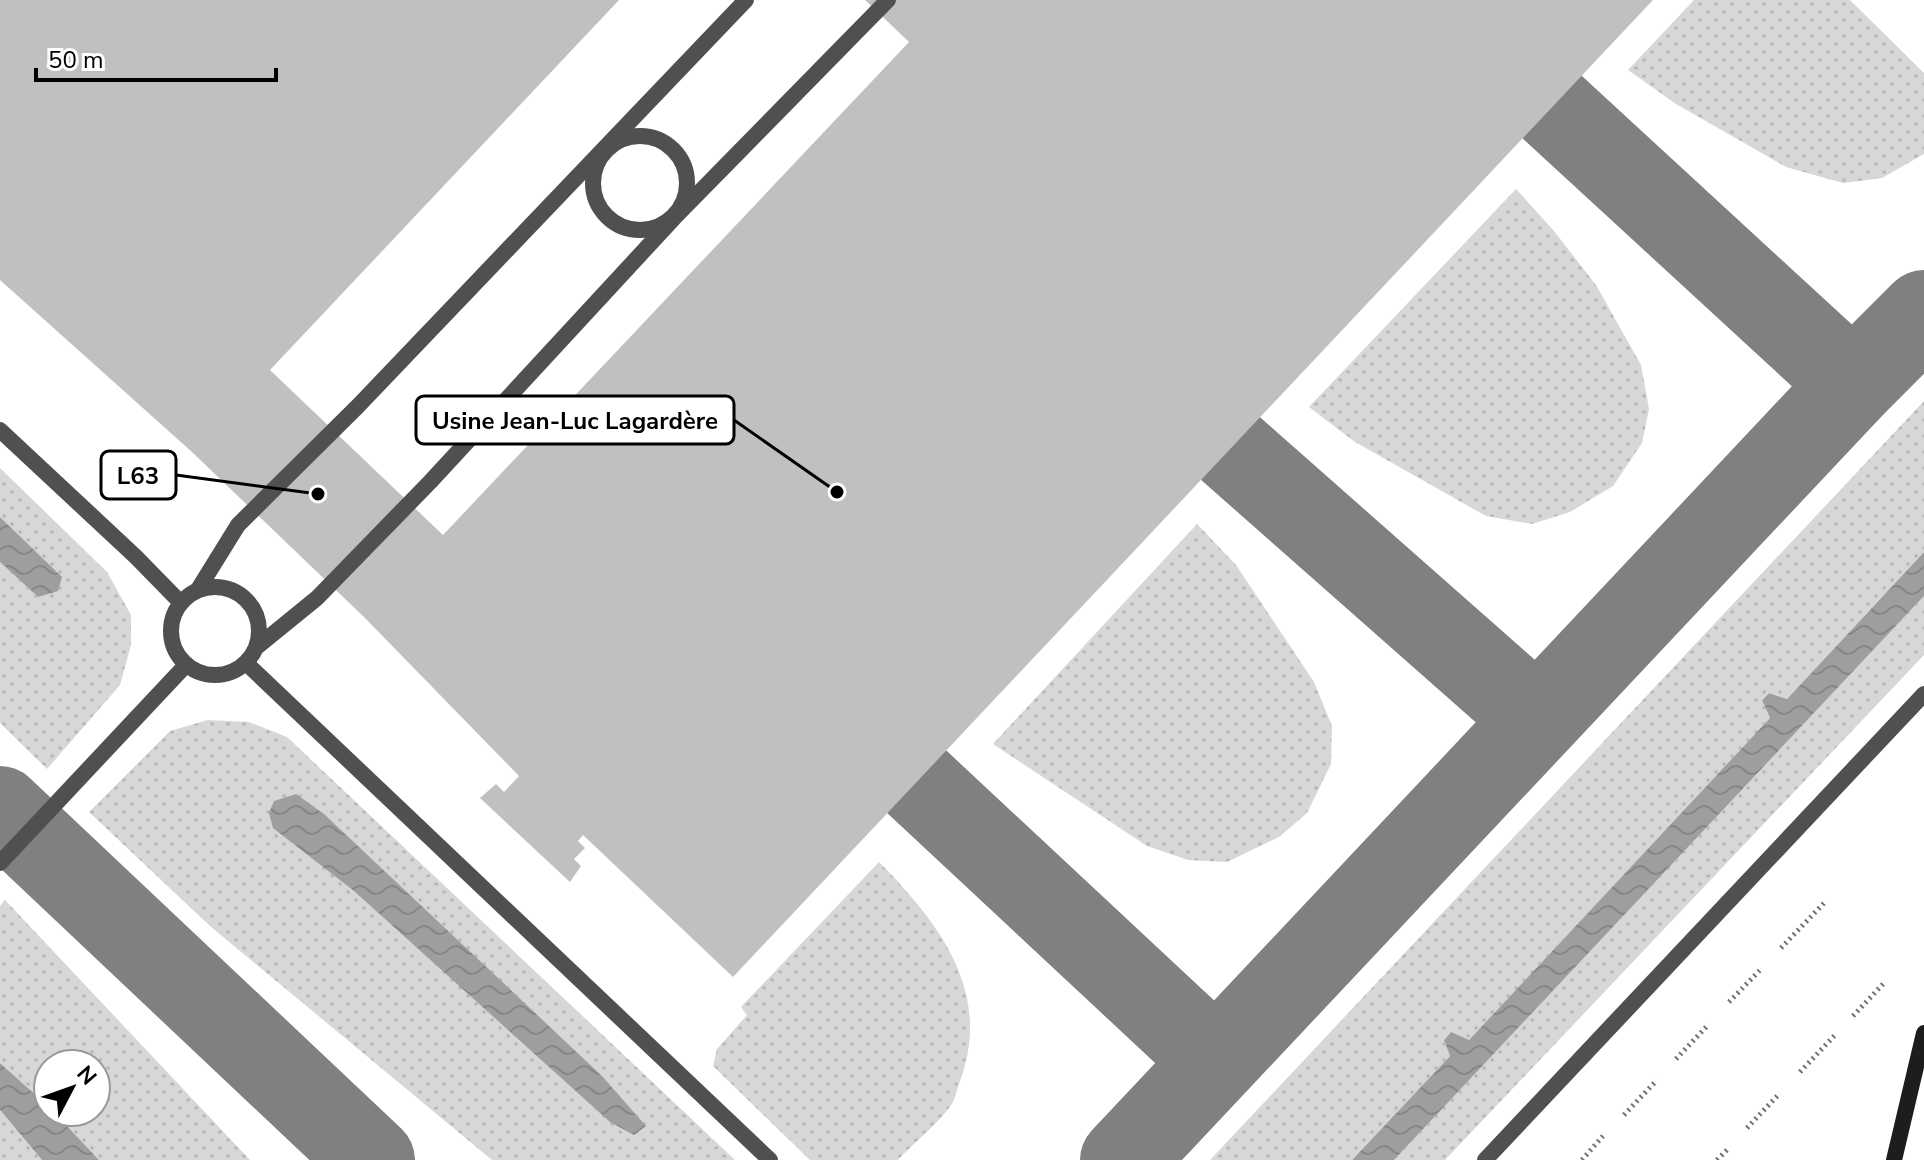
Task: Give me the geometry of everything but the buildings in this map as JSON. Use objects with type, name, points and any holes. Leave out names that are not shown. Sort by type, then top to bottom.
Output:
[{"type":"street","points":[[1894,1160],[1924,1033]]},
{"type":"lane","points":[[746,0],[605,151],[238,525],[199,588],[180,602],[170,631],[173,648],[185,666],[205,675],[228,675],[247,664],[258,646],[317,598],[420,492],[674,218],[888,0]]},
{"type":"lane","points":[[632,136],[653,137],[671,147],[685,166],[688,187],[674,218],[652,230],[632,231],[607,219],[594,198],[593,175],[605,151],[632,136]]},
{"type":"lane","points":[[0,430],[180,602]]},
{"type":"lane","points":[[199,588],[217,585],[249,600],[260,623],[258,646]]},
{"type":"lane","points":[[247,664],[770,1160]]},
{"type":"lane","points":[[0,863],[185,666]]},
{"type":"lane","points":[[1485,1160],[1924,694]]},
{"type":"path","points":[[1781,948],[1824,903]]},
{"type":"path","points":[[1729,1002],[1762,968]]},
{"type":"path","points":[[1853,1016],[1884,983]]},
{"type":"path","points":[[1676,1059],[1709,1024]]},
{"type":"path","points":[[1800,1072],[1835,1035]]},
{"type":"path","points":[[1624,1115],[1657,1080]]},
{"type":"path","points":[[1747,1128],[1780,1093]]},
{"type":"path","points":[[1582,1160],[1603,1136]]},
{"type":"path","points":[[1717,1160],[1729,1148]]},
{"type":"shaded area","points":[[1694,0],[1850,0],[1924,73],[1924,154],[1882,178],[1843,183],[1786,167],[1676,104],[1628,70]]},
{"type":"shaded area","points":[[1516,189],[1596,285],[1641,365],[1649,409],[1642,443],[1613,486],[1570,512],[1532,524],[1486,516],[1355,442],[1309,407]]},
{"type":"shaded area","points":[[1924,401],[1924,552],[1787,699],[1769,693],[1762,699],[1770,718],[1469,1040],[1450,1033],[1444,1040],[1450,1056],[1352,1160],[1210,1160]]},
{"type":"shaded area","points":[[0,468],[107,572],[131,615],[131,645],[120,685],[47,769],[0,723],[0,562],[38,597],[61,577],[0,517]]},
{"type":"shaded area","points":[[1197,524],[1236,565],[1314,682],[1332,726],[1331,764],[1307,813],[1279,837],[1227,862],[1188,860],[1147,846],[993,744]]},
{"type":"shaded area","points":[[1924,596],[1924,655],[1445,1160],[1394,1160]]},
{"type":"shaded area","points":[[208,720],[249,722],[287,737],[735,1160],[492,1160],[210,926],[89,812],[170,731]]},
{"type":"shaded area","points":[[879,862],[921,909],[954,960],[970,1016],[969,1046],[953,1102],[898,1160],[810,1160],[713,1066],[717,1049],[747,1015],[741,1007]]},
{"type":"shaded area","points":[[5,900],[250,1160],[99,1160],[69,1128],[112,1128],[112,1048],[32,1048],[32,1092],[0,1063],[0,906]]},
{"type":"shaded area","points":[[0,1110],[42,1160],[0,1160]]},
{"type":"water","points":[[0,517],[62,577],[58,591],[38,597],[0,562]]},
{"type":"water","points":[[1924,552],[1924,596],[1394,1160],[1352,1160],[1450,1056],[1444,1040],[1451,1032],[1469,1040],[1770,718],[1762,700],[1769,693],[1787,699]]},
{"type":"water","points":[[296,794],[324,814],[602,1076],[646,1126],[634,1135],[610,1122],[354,891],[273,828],[269,813],[274,801]]},
{"type":"water","points":[[0,1063],[32,1092],[32,1128],[69,1128],[99,1160],[42,1160],[0,1110]]},
{"type":"taxiway","points":[[1552,107],[1853,384]]},
{"type":"taxiway","points":[[1123,1160],[1853,384],[1924,313]]},
{"type":"taxiway","points":[[1231,449],[1537,719]]},
{"type":"taxiway","points":[[917,782],[1216,1061]]},
{"type":"taxiway","points":[[0,809],[372,1160]]},
{"type":"place","name":"Usine Jean-Luc Lagardère","points":[[837,492]]},
{"type":"place","name":"L63","points":[[318,494]]}]
